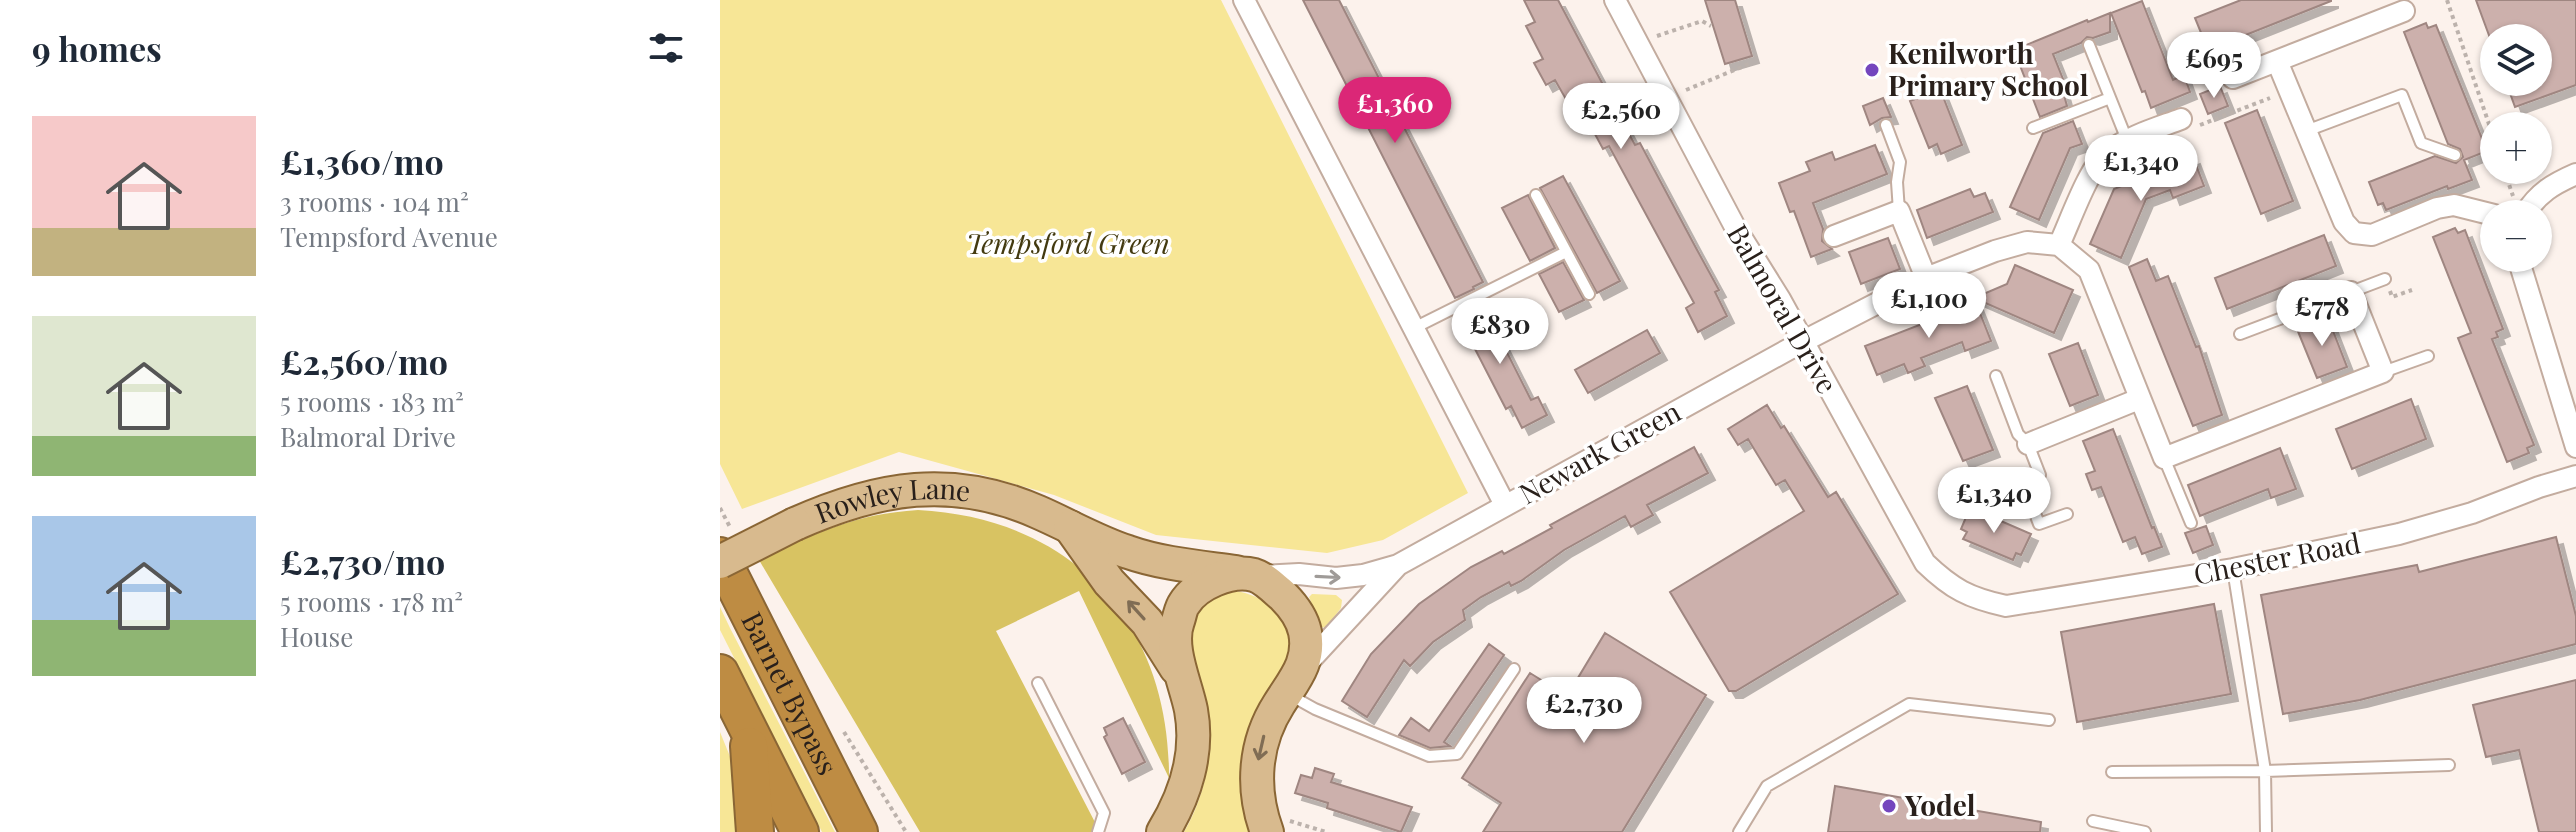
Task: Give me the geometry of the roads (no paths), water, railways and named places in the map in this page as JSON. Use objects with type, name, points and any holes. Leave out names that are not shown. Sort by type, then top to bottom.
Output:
[{"type":"highway","name":"Barnet Bypass","points":[[720,559],[854,820]]},
{"type":"highway","name":"Barnet Bypass","points":[[720,673],[800,832]]},
{"type":"highway","points":[[748,728],[755,832]]},
{"type":"highway","points":[[854,820],[878,832]]},
{"type":"main road","name":"Rowley Lane","points":[[720,559],[856,499],[892,491],[952,489],[1000,497],[1127,552],[1250,575]]},
{"type":"main road","points":[[1070,527],[1109,582],[1147,622],[1180,675]]},
{"type":"main road","points":[[1163,832],[1183,795],[1192,754],[1192,713],[1180,675],[1175,628],[1184,602],[1206,584],[1226,576],[1250,575],[1277,590],[1300,617],[1306,633],[1294,681],[1266,729],[1259,754],[1256,781],[1259,811],[1275,826]]},
{"type":"street","points":[[1244,0],[1505,505]]},
{"type":"street","name":"Balmoral Drive","points":[[1615,0],[1735,227],[1780,299],[1925,563],[1945,583],[1972,598]]},
{"type":"street","points":[[2233,78],[2404,11]]},
{"type":"street","points":[[2277,61],[2344,222],[2354,233],[2372,235],[2437,208],[2454,205],[2480,212]]},
{"type":"street","points":[[2181,119],[2127,140],[2105,153],[2059,245],[2089,270],[2164,458],[2383,372],[2351,292]]},
{"type":"street","points":[[2533,200],[2553,184],[2576,174]]},
{"type":"street","points":[[1834,236],[1899,211],[1926,278]]},
{"type":"street","name":"Newark Green","points":[[1250,575],[1299,574],[1336,578],[1363,575],[1398,565],[1802,342],[1926,278],[2027,242],[2059,245]]},
{"type":"street","points":[[2522,272],[2576,447]]},
{"type":"street","points":[[2028,444],[2139,399]]},
{"type":"street","name":"Chester Road","points":[[1972,598],[2006,606],[2233,569],[2399,534],[2472,513],[2576,476]]},
{"type":"street","name":"Newark Green","points":[[1294,681],[1398,565]]},
{"type":"lane","points":[[2089,45],[2127,140]]},
{"type":"lane","points":[[2306,131],[2402,95],[2421,143],[2455,155]]},
{"type":"lane","points":[[2033,128],[2110,98]]},
{"type":"lane","points":[[1886,125],[1900,162],[1897,182],[1899,211]]},
{"type":"lane","points":[[1536,195],[1589,294]]},
{"type":"lane","points":[[1412,329],[1566,252]]},
{"type":"lane","points":[[2240,334],[2385,279]]},
{"type":"lane","points":[[2383,372],[2428,356]]},
{"type":"lane","points":[[1965,503],[2040,475],[2028,444],[2018,434],[1996,376]]},
{"type":"lane","points":[[2164,458],[2191,523]]},
{"type":"lane","points":[[2023,481],[2039,524],[2067,514]]},
{"type":"lane","points":[[2233,569],[2265,771],[2266,832]]},
{"type":"lane","points":[[1294,681],[1315,709],[1429,756],[1457,754],[1514,669]]},
{"type":"lane","points":[[1038,683],[1104,813],[1098,832]]},
{"type":"lane","points":[[1739,832],[1767,786],[1909,704],[2049,720]]},
{"type":"lane","points":[[2112,772],[2449,765]]},
{"type":"lane","points":[[2093,821],[2145,832]]},
{"type":"place","name":"Kenilworth Primary School","points":[[1872,70]]},
{"type":"place","name":"Yodel","points":[[1889,806]]},
{"type":"park label","name":"Tempsford Green","points":[[1068,244]]}]
